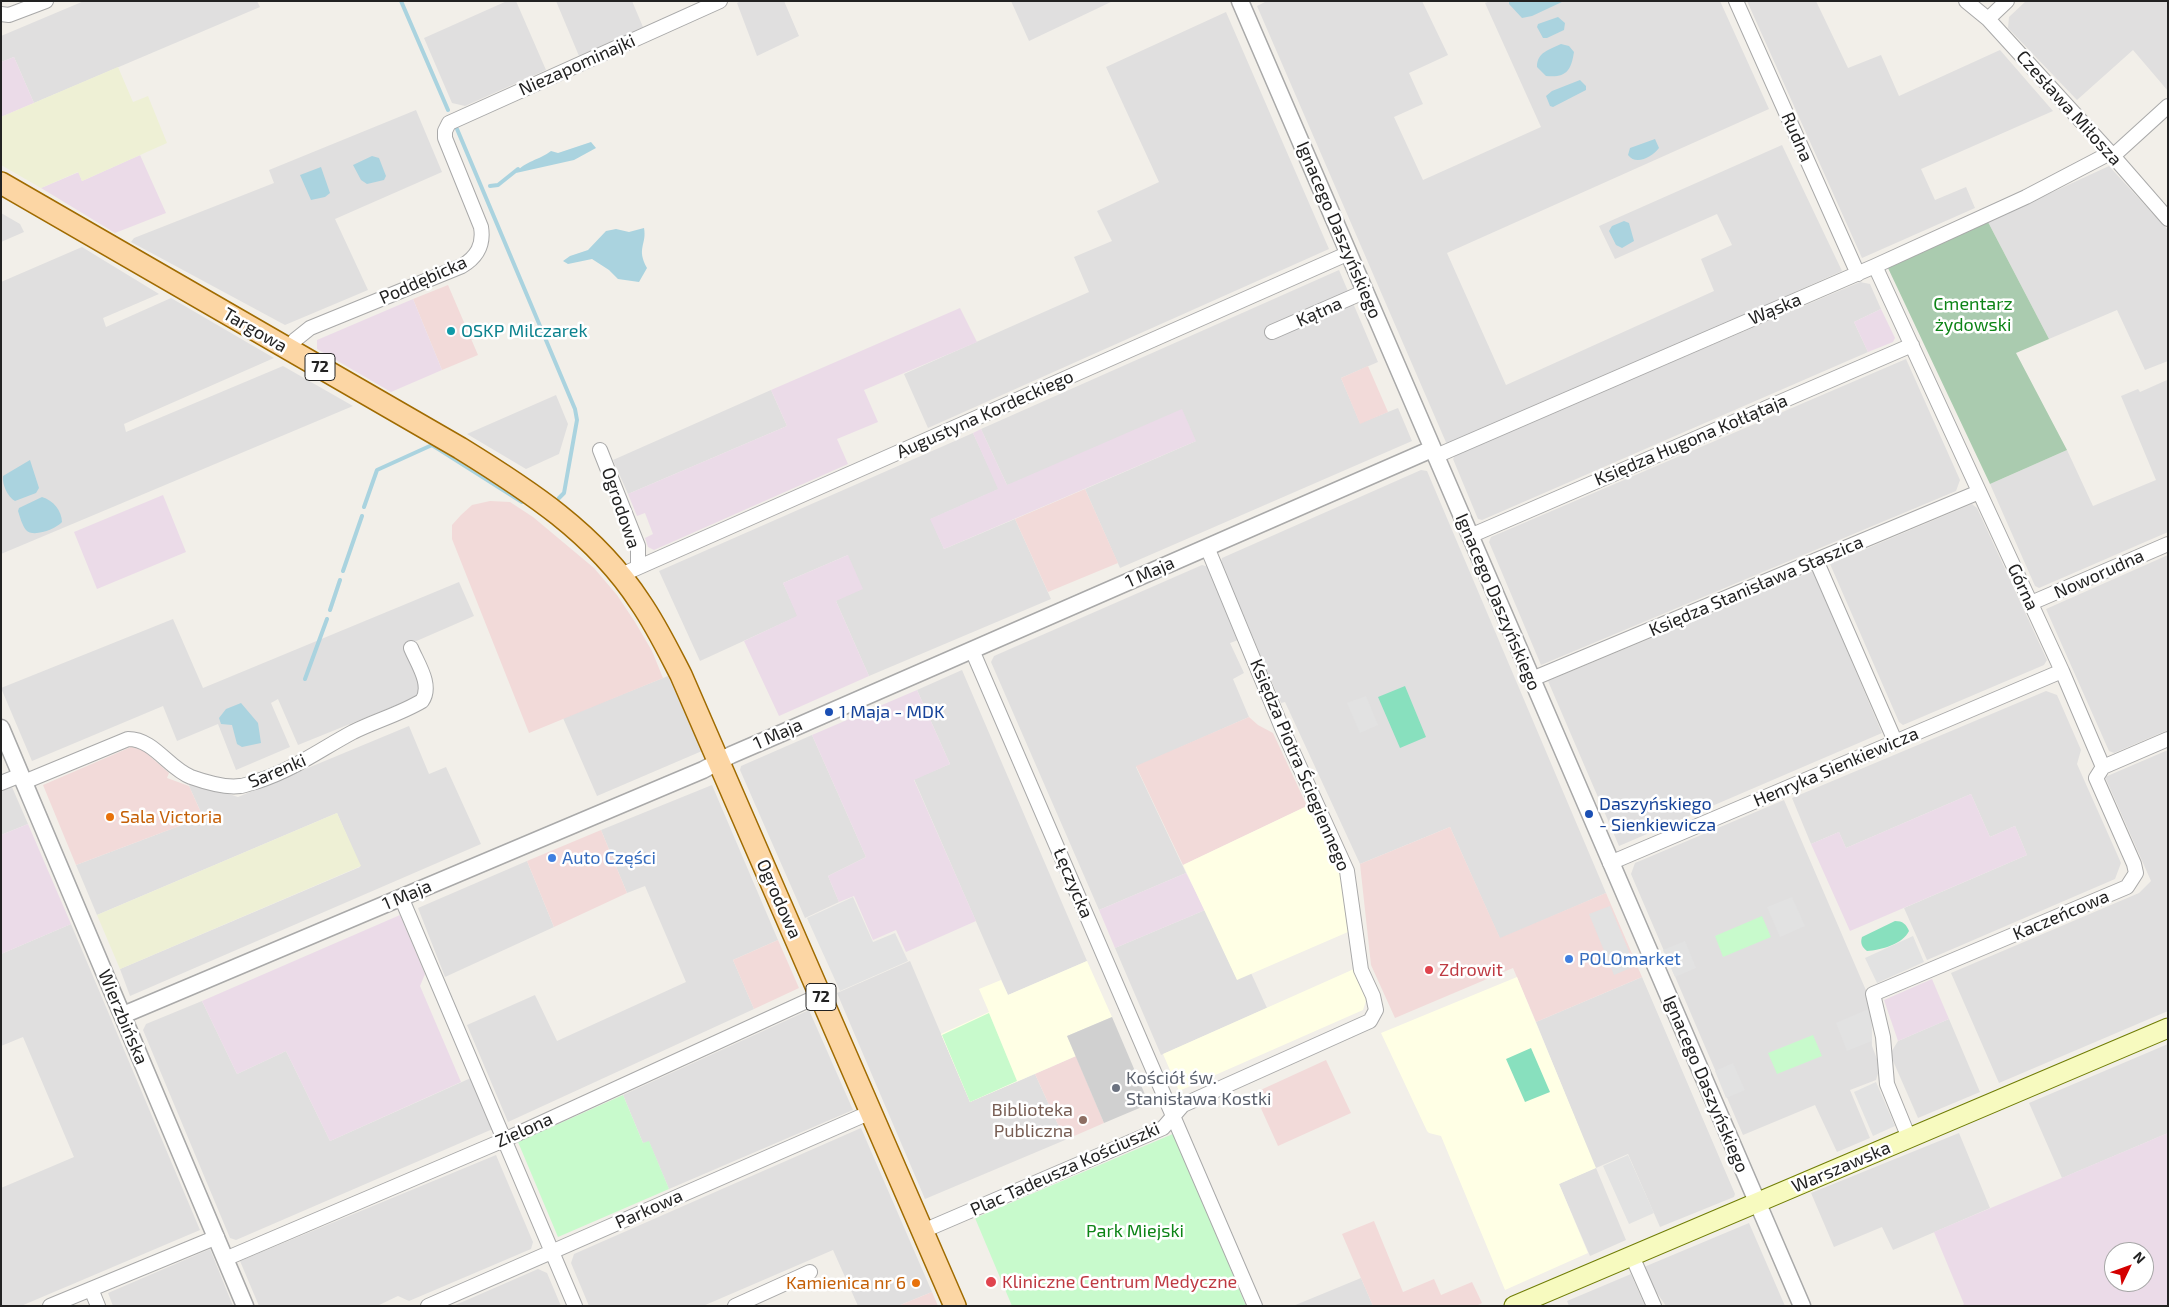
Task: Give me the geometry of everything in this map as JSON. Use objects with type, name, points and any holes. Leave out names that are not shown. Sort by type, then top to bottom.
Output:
[{"type":"main road","name":"Targowa","points":[[1,184],[519,484],[629,571]]},
{"type":"main road","name":"Ogrodowa","points":[[629,571],[640,601],[681,675],[923,1231]]},
{"type":"main road","name":"Warszawska","points":[[1514,1306],[2168,1028]]},
{"type":"main road","name":"72","points":[[923,1231],[955,1306]]},
{"type":"street","points":[[1,14],[8,15],[46,1]]},
{"type":"street","name":"Niezapominajki","points":[[445,138],[447,126],[461,117],[720,1]]},
{"type":"street","name":"Ignacego Daszyńskiego","points":[[1240,1],[1610,863],[1678,1016],[1756,1203],[1802,1306]]},
{"type":"street","name":"Rudna","points":[[1736,1],[1858,274]]},
{"type":"street","name":"Czesława Miłosza","points":[[1966,1],[1988,19],[2112,154],[2168,219]]},
{"type":"street","points":[[1988,19],[2007,1]]},
{"type":"street","name":"Wąska","points":[[1434,453],[1858,274],[2026,197],[2112,154],[2168,106]]},
{"type":"street","name":"Poddębicka","points":[[288,349],[295,340],[310,328],[462,266],[469,262],[479,251],[482,236],[481,227],[445,138]]},
{"type":"street","name":"Augustyna Kordeckiego","points":[[629,571],[1349,253]]},
{"type":"street","points":[[1875,266],[1912,345]]},
{"type":"street","name":"Kątna","points":[[1272,332],[1366,291]]},
{"type":"street","name":"Górna","points":[[1912,345],[2062,671],[2103,767]]},
{"type":"street","name":"Księdza Hugona Kołłątaja","points":[[1470,536],[1912,345]]},
{"type":"street","name":"Ogrodowa","points":[[600,450],[638,546],[629,571]]},
{"type":"street","name":"1 Maja","points":[[123,1015],[719,762],[1207,547],[1434,453]]},
{"type":"street","name":"Księdza Stanisława Staszica","points":[[1532,679],[1979,492]]},
{"type":"street","name":"Noworudna","points":[[2031,604],[2168,544]]},
{"type":"street","name":"Księdza Piotra Ściegiennego","points":[[1173,1116],[1183,1105],[1361,1025],[1373,1017],[1376,1010],[1375,1003],[1361,970],[1347,870],[1282,728],[1207,547]]},
{"type":"street","points":[[1816,560],[1895,741]]},
{"type":"street","name":"Sarenki","points":[[23,778],[128,739],[137,739],[151,747],[179,771],[197,779],[215,784],[240,786],[266,778],[300,764],[352,733],[422,701],[427,692],[426,684],[411,648]]},
{"type":"street","name":"Łęczycka","points":[[972,650],[1173,1116]]},
{"type":"street","name":"Henryka Sienkiewicza","points":[[1610,863],[2062,671]]},
{"type":"street","name":"Wierzbińska","points":[[1,728],[245,1306]]},
{"type":"street","points":[[2103,767],[2168,739]]},
{"type":"street","name":"Kaczeńcowa","points":[[1909,1138],[1887,1084],[1883,1037],[1873,994],[2127,887],[2136,873],[2134,864],[2096,778],[2103,767]]},
{"type":"street","points":[[1,784],[23,778]]},
{"type":"street","points":[[401,897],[575,1306]]},
{"type":"street","name":"Zielona","points":[[225,1259],[504,1140],[820,995]]},
{"type":"street","name":"Parkowa","points":[[428,1306],[871,1112]]},
{"type":"street","name":"Plac Tadeusza Kościuszki","points":[[923,1231],[1140,1139],[1163,1128],[1173,1116],[1255,1306]]},
{"type":"street","points":[[50,1306],[216,1237]]},
{"type":"street","points":[[1632,1256],[1654,1306]]},
{"type":"street","points":[[735,1306],[810,1272]]},
{"type":"street","points":[[91,1289],[98,1306]]},
{"type":"shaded area","points":[[84,1],[257,1],[260,7],[34,103],[14,57],[1,62],[1,36]]},
{"type":"shaded area","points":[[507,1],[516,1],[546,70],[465,106],[452,103],[424,38]]},
{"type":"shaded area","points":[[556,1],[632,1],[643,27],[579,56]]},
{"type":"shaded area","points":[[741,1],[784,1],[799,36],[757,56],[737,3]]},
{"type":"shaded area","points":[[1011,1],[1113,1],[1029,41]]},
{"type":"shaded area","points":[[1267,1],[1422,1],[1448,55],[1409,73],[1423,104],[1394,117],[1423,180],[1541,127],[1485,3],[1490,1],[1720,1],[1769,109],[1447,253],[1506,385],[1714,291],[1701,259],[1732,245],[1717,214],[1615,259],[1599,226],[1782,145],[1842,271],[1448,447],[1257,6]]},
{"type":"shaded area","points":[[1747,1],[1816,1],[1848,68],[1881,55],[1899,96],[2000,50],[2053,111],[1921,169],[1935,200],[1966,187],[1975,208],[1862,258]]},
{"type":"shaded area","points":[[2026,1],[2168,1],[2168,91],[2133,50],[2077,100],[2008,28],[2009,17]]},
{"type":"shaded area","points":[[1226,12],[1329,249],[928,428],[904,374],[1089,292],[1074,257],[1112,241],[1097,211],[1159,182],[1106,67]]},
{"type":"shaded area","points":[[14,57],[34,103],[1,117],[1,62]]},
{"type":"shaded area","points":[[118,67],[133,102],[148,96],[167,143],[82,181],[78,172],[41,188],[1,165],[1,117]]},
{"type":"shaded area","points":[[416,110],[442,172],[335,219],[368,290],[285,325],[131,242],[134,238],[274,183],[269,170]]},
{"type":"shaded area","points":[[140,155],[166,213],[115,233],[41,188],[79,172],[82,181]]},
{"type":"shaded area","points":[[2109,166],[2168,230],[2168,361],[2145,370],[2117,310],[2049,339],[1988,222]]},
{"type":"shaded area","points":[[1,213],[20,224],[24,232],[1,242]]},
{"type":"shaded area","points":[[82,247],[159,294],[103,318],[106,327],[171,298],[274,358],[124,424],[126,432],[283,366],[353,406],[1,554],[1,282]]},
{"type":"shaded area","points":[[1339,270],[1378,362],[1341,378],[1360,423],[1398,408],[1412,441],[1120,568],[1085,489],[1196,441],[1007,485],[981,429]]},
{"type":"shaded area","points":[[1860,282],[1870,284],[1881,309],[1854,322],[1868,352],[1482,520],[1478,519],[1453,459],[1456,454]]},
{"type":"shaded area","points":[[448,285],[478,355],[442,370],[413,299]]},
{"type":"shaded area","points":[[413,299],[442,370],[391,392],[317,349],[317,340]]},
{"type":"shaded area","points":[[960,308],[977,342],[864,390],[878,422],[837,439],[848,464],[654,550],[648,547],[645,538],[653,534],[645,513],[637,516],[628,494],[787,426],[771,390]]},
{"type":"shaded area","points":[[1881,309],[1895,338],[1893,342],[1868,352],[1854,322]]},
{"type":"shaded area","points":[[1906,359],[1960,480],[1956,491],[1541,665],[1489,542],[1491,537]]},
{"type":"shaded area","points":[[1368,366],[1388,412],[1360,424],[1341,378]]},
{"type":"shaded area","points":[[2167,380],[2168,532],[2039,588],[2035,586],[1990,484],[2067,450],[2093,506],[2156,480],[2121,396],[2138,389],[2140,392]]},
{"type":"shaded area","points":[[771,390],[787,426],[628,494],[613,460]]},
{"type":"shaded area","points":[[556,395],[568,424],[559,454],[526,469],[467,434]]},
{"type":"shaded area","points":[[1182,409],[1196,441],[944,549],[930,519],[998,489],[973,433],[981,429],[1007,485]]},
{"type":"shaded area","points":[[973,433],[999,489],[931,519],[944,549],[1015,519],[1051,599],[869,676],[836,601],[848,555],[783,583],[798,616],[700,661],[659,571]]},
{"type":"shaded area","points":[[1421,470],[1427,471],[1606,893],[1500,939],[1450,827],[1360,864],[1285,702],[1281,703],[1221,563],[1222,558]]},
{"type":"shaded area","points":[[1085,489],[1118,563],[1048,592],[1015,519]]},
{"type":"shaded area","points":[[163,495],[186,552],[97,589],[74,532]]},
{"type":"shaded area","points":[[490,501],[510,502],[533,517],[594,568],[617,595],[635,622],[652,651],[663,678],[529,733],[452,539],[452,525],[461,515],[472,505]]},
{"type":"shaded area","points":[[1972,504],[1977,508],[2047,660],[2044,665],[1903,725],[1899,722],[1830,564]]},
{"type":"shaded area","points":[[848,555],[863,589],[836,601],[869,676],[779,716],[744,641],[797,616],[783,583]]},
{"type":"shaded area","points":[[2168,555],[2168,730],[2114,753],[2109,751],[2046,609]]},
{"type":"shaded area","points":[[1202,565],[1209,567],[1241,639],[1230,643],[1244,673],[1233,679],[1249,717],[1136,767],[1186,873],[1099,910],[991,662],[994,656]]},
{"type":"shaded area","points":[[1813,571],[1882,733],[1619,846],[1548,681]]},
{"type":"shaded area","points":[[459,582],[474,616],[405,646],[424,694],[298,745],[278,699],[271,703],[290,747],[236,770],[218,724],[177,741],[163,706],[32,761],[1,688],[173,619],[203,688]]},
{"type":"shaded area","points":[[962,670],[1087,961],[1008,995],[914,779],[950,764],[917,690]]},
{"type":"shaded area","points":[[668,676],[702,751],[597,796],[563,718]]},
{"type":"shaded area","points":[[917,690],[950,764],[914,780],[976,921],[906,952],[896,930],[873,940],[854,896],[839,902],[828,876],[866,857],[812,735]]},
{"type":"shaded area","points":[[2046,691],[2057,695],[2081,750],[2077,764],[2121,863],[2115,879],[1927,960],[1904,908],[2027,855],[2015,826],[1990,837],[1971,794],[1846,848],[1839,832],[1811,844],[1792,798]]},
{"type":"shaded area","points":[[1366,696],[1378,725],[1360,733],[1347,703]]},
{"type":"shaded area","points":[[1249,717],[1258,725],[1273,733],[1307,806],[1183,865],[1136,766]]},
{"type":"shaded area","points":[[409,726],[429,774],[446,767],[481,844],[130,996],[120,969],[360,867],[337,813],[97,915],[76,865],[203,817],[189,786],[191,782],[238,797]]},
{"type":"shaded area","points":[[812,735],[866,857],[828,876],[839,902],[805,918],[740,770],[741,766]]},
{"type":"shaded area","points":[[131,747],[143,750],[169,773],[167,778],[189,786],[203,817],[76,865],[43,785]]},
{"type":"shaded area","points":[[2168,750],[2168,1011],[1999,1083],[1951,973],[2139,893],[2151,881],[2105,777]]},
{"type":"shaded area","points":[[712,785],[778,940],[733,960],[754,1009],[508,1122],[467,1025],[535,995],[557,1041],[686,982],[645,886],[627,893],[601,830]]},
{"type":"shaded area","points":[[12,787],[28,824],[1,835],[1,791]]},
{"type":"shaded area","points":[[1971,794],[1990,837],[2015,826],[2027,855],[1850,931],[1811,844],[1839,832],[1846,848]]},
{"type":"shaded area","points":[[1784,800],[1871,1002],[1872,1046],[1880,1067],[1876,1080],[1850,1090],[1870,1138],[1837,1152],[1815,1105],[1743,1135],[1631,874],[1635,863]]},
{"type":"shaded area","points":[[1307,806],[1340,874],[1348,932],[1237,980],[1183,865]]},
{"type":"shaded area","points":[[337,813],[361,866],[120,969],[97,915]]},
{"type":"shaded area","points":[[28,824],[71,924],[1,954],[1,835]]},
{"type":"shaded area","points":[[1450,827],[1500,938],[1606,893],[1642,977],[1536,1022],[1513,968],[1395,1018],[1371,965],[1360,864]]},
{"type":"shaded area","points":[[601,830],[627,893],[554,927],[527,861]]},
{"type":"shaded area","points":[[527,861],[554,927],[445,977],[418,908]]},
{"type":"shaded area","points":[[1186,873],[1205,910],[1115,948],[1099,910]]},
{"type":"shaded area","points":[[853,897],[873,942],[895,933],[908,961],[840,991],[807,918]]},
{"type":"shaded area","points":[[1792,897],[1805,926],[1780,937],[1767,907]]},
{"type":"shaded area","points":[[1610,906],[1635,966],[1614,975],[1589,914]]},
{"type":"shaded area","points":[[1205,910],[1237,979],[1251,973],[1267,1008],[1161,1055],[1115,948]]},
{"type":"shaded area","points":[[400,915],[425,974],[420,986],[461,1082],[330,1141],[286,1051],[237,1074],[202,1001]]},
{"type":"shaded area","points":[[71,924],[200,1230],[21,1306],[1,1306],[1,1188],[74,1157],[23,1037],[1,1046],[1,954]]},
{"type":"shaded area","points":[[1913,936],[1924,962],[1877,983],[1865,958]]},
{"type":"shaded area","points":[[778,940],[799,988],[754,1009],[733,960]]},
{"type":"shaded area","points":[[1685,941],[1696,968],[1675,977],[1663,950]]},
{"type":"shaded area","points":[[910,961],[970,1102],[1035,1074],[1065,1140],[925,1199],[837,993]]},
{"type":"shaded area","points":[[1087,961],[1112,1017],[1067,1036],[1076,1056],[970,1102],[941,1034],[989,1012],[979,989],[1001,980],[1008,995]]},
{"type":"shaded area","points":[[1354,969],[1367,998],[1363,1010],[1179,1091],[1163,1054]]},
{"type":"shaded area","points":[[1517,977],[1596,1168],[1559,1184],[1588,1253],[1505,1290],[1441,1136],[1427,1131],[1381,1033]]},
{"type":"shaded area","points":[[1642,977],[1735,1194],[1734,1197],[1660,1227],[1628,1154],[1596,1168],[1626,1240],[1590,1256],[1559,1184],[1595,1168],[1536,1022]]},
{"type":"shaded area","points":[[1932,979],[1949,1019],[1898,1041],[1884,1000]]},
{"type":"shaded area","points":[[202,1001],[237,1074],[286,1051],[330,1141],[473,1077],[495,1128],[236,1240],[230,1238],[143,1030],[146,1024]]},
{"type":"shaded area","points":[[1871,1008],[1872,1041],[1847,1051],[1836,1023]]},
{"type":"shaded area","points":[[809,1010],[853,1110],[669,1189],[649,1142],[643,1143],[623,1095]]},
{"type":"shaded area","points":[[1112,1017],[1149,1104],[1104,1123],[1067,1036]]},
{"type":"shaded area","points":[[1949,1019],[1980,1092],[1918,1118],[1890,1054],[1898,1041]]},
{"type":"shaded area","points":[[2168,1044],[2168,1133],[2062,1178],[2029,1103]]},
{"type":"shaded area","points":[[1076,1056],[1104,1123],[1065,1140],[1035,1074]]},
{"type":"shaded area","points":[[1326,1060],[1351,1113],[1278,1146],[1254,1093]]},
{"type":"shaded area","points":[[1733,1063],[1745,1090],[1726,1098],[1715,1071]]},
{"type":"shaded area","points":[[1876,1082],[1895,1126],[1873,1136],[1854,1092]]},
{"type":"shaded area","points":[[861,1128],[932,1292],[898,1306],[858,1306],[833,1250],[703,1306],[589,1306],[571,1263],[574,1254]]},
{"type":"shaded area","points":[[1959,1133],[1990,1208],[1893,1250],[1882,1227],[1834,1247],[1811,1193]]},
{"type":"shaded area","points":[[2168,1133],[2168,1306],[1962,1306],[1964,1304],[1934,1232]]},
{"type":"shaded area","points":[[496,1155],[533,1242],[531,1249],[409,1301],[398,1296],[377,1306],[259,1306],[240,1261]]},
{"type":"shaded area","points":[[1628,1155],[1654,1213],[1629,1224],[1603,1166]]},
{"type":"shaded area","points":[[1374,1221],[1403,1292],[1434,1279],[1441,1295],[1472,1282],[1482,1303],[1476,1306],[1373,1306],[1342,1234]]},
{"type":"shaded area","points":[[1749,1223],[1785,1306],[1666,1306],[1655,1290],[1644,1267]]},
{"type":"shaded area","points":[[210,1249],[233,1306],[113,1306],[108,1293]]},
{"type":"shaded area","points":[[538,1269],[547,1273],[561,1306],[453,1306]]},
{"type":"shaded area","points":[[1631,1274],[1645,1306],[1569,1306],[1567,1301]]},
{"type":"shaded area","points":[[1361,1278],[1373,1306],[1293,1306]]},
{"type":"shaded area","points":[[932,1292],[938,1306],[898,1306]]},
{"type":"green space","name":"Cmentarz żydowski","points":[[1988,222],[2049,339],[2016,353],[2067,450],[1990,484],[1888,268]]},
{"type":"green space","points":[[1405,686],[1426,737],[1400,748],[1378,697]]},
{"type":"green space","points":[[1762,916],[1771,937],[1723,957],[1715,936]]},
{"type":"green space","points":[[1895,921],[1904,923],[1907,926],[1909,931],[1906,936],[1891,946],[1867,951],[1864,948],[1861,943],[1862,937]]},
{"type":"green space","points":[[989,1013],[1017,1081],[970,1102],[942,1035]]},
{"type":"green space","points":[[1813,1035],[1822,1056],[1777,1074],[1768,1053]]},
{"type":"green space","points":[[1531,1048],[1550,1092],[1525,1102],[1506,1059]]},
{"type":"green space","points":[[623,1095],[643,1143],[649,1141],[669,1189],[558,1237],[518,1142]]},
{"type":"green space","name":"Park Miejski","points":[[1175,1133],[1246,1306],[1012,1306],[975,1218]]},
{"type":"water","points":[[1509,1],[1564,1],[1532,16],[1522,18],[1509,4]]},
{"type":"water","points":[[1558,17],[1565,23],[1564,30],[1543,38],[1537,27],[1538,24]]},
{"type":"water","points":[[1561,44],[1569,46],[1574,52],[1571,64],[1563,74],[1546,76],[1537,67],[1539,58],[1544,52]]},
{"type":"water","points":[[1580,80],[1586,86],[1586,90],[1553,107],[1550,106],[1546,96],[1552,91]]},
{"type":"water","points":[[1655,139],[1659,148],[1648,157],[1635,160],[1628,155],[1630,148]]},
{"type":"water","points":[[591,142],[596,148],[574,160],[516,173],[523,166],[551,151],[558,153]]},
{"type":"water","points":[[372,156],[379,158],[386,176],[384,180],[367,184],[361,180],[353,165]]},
{"type":"water","points":[[321,167],[330,193],[325,197],[311,200],[300,175]]},
{"type":"water","points":[[1624,221],[1629,223],[1634,241],[1622,248],[1616,245],[1609,231],[1612,226]]},
{"type":"water","points":[[644,228],[642,256],[647,268],[639,282],[618,279],[609,270],[592,259],[568,264],[563,261],[570,256],[588,250],[606,231],[616,229],[629,232]]},
{"type":"water","points":[[30,460],[39,488],[36,493],[15,501],[6,490],[3,476]]},
{"type":"water","points":[[42,497],[56,506],[62,522],[44,532],[29,532],[22,523],[18,511],[19,508]]},
{"type":"water","points":[[241,703],[258,723],[261,743],[242,747],[237,744],[232,725],[221,724],[219,718],[226,709]]},
{"type":"waterway","points":[[401,1],[448,110]]},
{"type":"waterway","points":[[457,129],[575,409],[577,420],[564,493],[559,498]]},
{"type":"waterway","points":[[490,186],[498,185],[518,169]]},
{"type":"waterway","points":[[364,507],[377,470],[432,445],[522,502]]},
{"type":"waterway","points":[[343,571],[362,516]]},
{"type":"waterway","points":[[330,610],[340,580]]},
{"type":"waterway","points":[[305,679],[327,619]]},
{"type":"place","name":"OSKP Milczarek","points":[[451,331]]},
{"type":"place","name":"1 Maja - MDK","points":[[829,712]]},
{"type":"place","name":"Daszyńskiego - Sienkiewicza","points":[[1589,814]]},
{"type":"place","name":"Sala Victoria","points":[[110,817]]},
{"type":"place","name":"Auto Części","points":[[552,858]]},
{"type":"place","name":"POLOmarket","points":[[1569,959]]},
{"type":"place","name":"Zdrowit","points":[[1429,970]]},
{"type":"place","name":"Kościół św. Stanisława Kostki","points":[[1116,1088]]},
{"type":"place","name":"Biblioteka Publiczna","points":[[1083,1120]]},
{"type":"place","name":"Kliniczne Centrum Medyczne","points":[[991,1282]]},
{"type":"place","name":"Kamienica nr 6","points":[[916,1283]]}]
